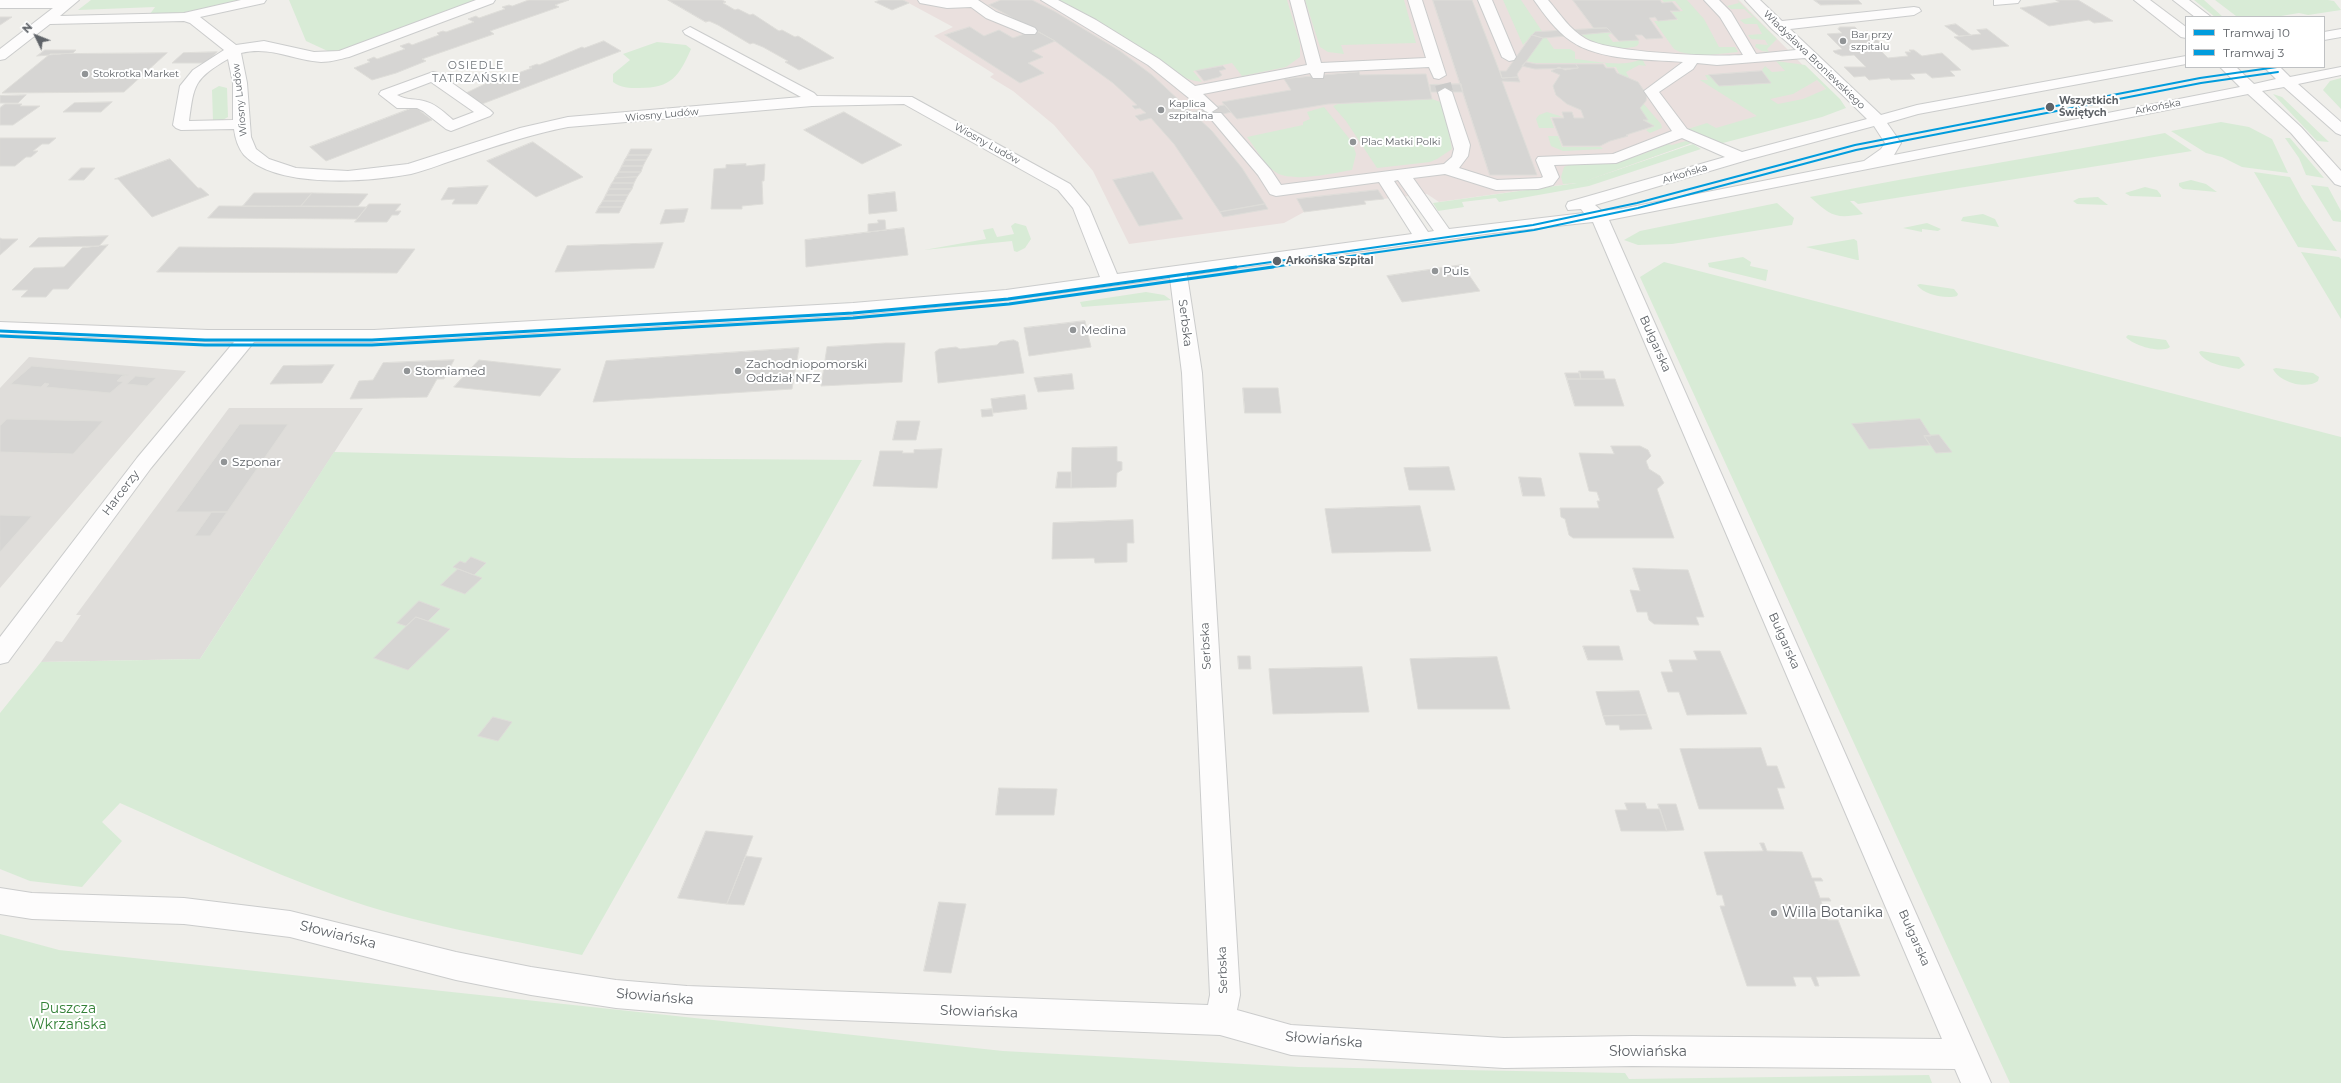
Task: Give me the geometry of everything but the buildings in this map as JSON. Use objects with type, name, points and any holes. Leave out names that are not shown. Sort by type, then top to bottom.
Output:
[{"type":"street","points":[[47,20],[184,17],[259,0]]},
{"type":"street","points":[[241,123],[228,126],[181,125],[185,93],[188,85],[198,74],[233,50],[254,46],[268,46],[315,58],[325,59],[344,54],[488,0]]},
{"type":"street","points":[[925,0],[947,4],[979,2],[991,15],[1030,31]]},
{"type":"street","points":[[1048,0],[1084,19],[1145,57],[1192,91],[1213,112],[1265,173],[1276,191],[1446,169],[1455,165],[1462,151],[1462,145],[1415,0]]},
{"type":"street","points":[[1297,0],[1316,72]]},
{"type":"street","points":[[1485,0],[1509,57]]},
{"type":"street","points":[[1542,0],[1572,38],[1589,46],[1628,53],[1663,54],[1692,60],[1717,61],[1806,54]]},
{"type":"street","points":[[1711,0],[1726,15],[1752,58]]},
{"type":"street","name":"Władysława Broniewskiego","points":[[1752,0],[1806,54],[1877,120]]},
{"type":"street","points":[[1999,2],[2013,0]]},
{"type":"street","points":[[2141,0],[2185,33]]},
{"type":"street","points":[[2180,0],[2203,16]]},
{"type":"street","points":[[0,4],[69,2]]},
{"type":"street","points":[[0,56],[69,2]]},
{"type":"street","points":[[1777,26],[1914,12]]},
{"type":"street","points":[[184,17],[195,20],[233,50]]},
{"type":"street","points":[[690,31],[809,96],[812,101]]},
{"type":"street","points":[[2325,36],[2341,33]]},
{"type":"street","name":"Wiosny Ludów","points":[[233,50],[240,83],[241,123],[243,137],[249,151],[255,157],[270,165],[294,173],[310,175],[368,176],[410,169],[526,131],[568,122],[812,101],[907,100],[1064,187],[1078,203],[1111,281]]},
{"type":"street","points":[[1680,132],[1680,129],[1655,100],[1651,91],[1688,66],[1692,60]]},
{"type":"street","name":"Arkońska","points":[[1493,228],[1741,157],[1877,120],[1961,101],[2185,60]]},
{"type":"street","points":[[1192,91],[1316,72],[1434,62]]},
{"type":"street","points":[[2228,68],[2296,130],[2341,181]]},
{"type":"street","points":[[2272,68],[2341,130]]},
{"type":"street","name":"Arkońska","points":[[0,328],[248,337],[429,334],[846,309],[950,301],[1178,272],[1493,228],[1598,217],[2341,71]]},
{"type":"street","points":[[433,76],[485,113],[451,126],[421,103],[413,101],[402,104],[386,94],[433,76]]},
{"type":"street","name":"Arkońska","points":[[1856,167],[1884,156],[1892,146],[1890,136],[1877,120]]},
{"type":"street","points":[[1446,169],[1496,185],[1538,184],[1547,182],[1550,177],[1544,160],[1599,160],[1616,158],[1673,137],[1680,132]]},
{"type":"street","points":[[1680,132],[1704,140],[1717,148],[1741,157]]},
{"type":"street","points":[[1402,175],[1445,235]]},
{"type":"street","points":[[1384,177],[1422,238]]},
{"type":"street","name":"Bułgarska","points":[[1584,203],[1598,217],[1639,307],[1976,1083]]},
{"type":"street","name":"Serbska","points":[[1178,272],[1192,374],[1225,995],[1220,1020]]},
{"type":"street","name":"Harcerzy","points":[[0,655],[144,463],[248,337]]},
{"type":"street","name":"Słowiańska","points":[[0,901],[32,906],[184,911],[290,924],[456,966],[531,981],[616,994],[764,1005],[1220,1020],[1291,1040],[1504,1053],[1633,1051],[1964,1054]]},
{"type":"shaded area","points":[[903,0],[1739,0],[1840,103],[1695,142],[1583,182],[1439,202],[1427,194],[1364,201],[1366,204],[1304,212],[1284,223],[1129,244],[1093,171],[1054,125],[1013,91],[990,77],[994,74],[934,36],[953,27]]},
{"type":"shaded area","points":[[29,357],[186,371],[0,588],[0,388]]},
{"type":"shaded area","points":[[229,408],[363,408],[200,659],[41,662],[56,641],[62,642],[81,615],[76,615]]},
{"type":"green space","points":[[91,0],[249,0],[184,15],[150,14],[155,7],[78,10]]},
{"type":"green space","points":[[289,0],[477,0],[332,53],[306,41]]},
{"type":"green space","points":[[1056,0],[1287,0],[1300,44],[1300,57],[1286,67],[1242,76],[1232,63],[1193,71],[1202,82],[1177,74],[1164,67],[1150,59],[1096,21]]},
{"type":"green space","points":[[1305,0],[1404,0],[1416,43],[1341,45],[1344,54],[1328,52],[1320,47]]},
{"type":"green space","points":[[1503,0],[1521,0],[1554,49],[1570,49],[1575,52],[1575,59],[1626,63],[1635,62],[1642,59],[1646,66],[1639,65],[1626,72],[1630,80],[1622,79],[1616,67],[1607,67],[1605,63],[1535,63],[1526,61],[1532,35],[1523,45]]},
{"type":"green space","points":[[1662,0],[1687,0],[1704,19],[1719,47],[1735,47],[1738,52],[1698,56],[1674,49],[1654,21],[1678,20],[1672,12],[1683,11],[1675,1],[1664,2]]},
{"type":"green space","points":[[1737,0],[1777,39],[1767,49],[1769,52],[1762,51],[1755,47],[1756,44],[1768,45],[1765,40],[1751,39],[1748,35],[1762,34],[1757,24],[1745,24],[1740,20],[1753,17],[1744,9],[1731,9],[1727,6],[1739,3]]},
{"type":"green space","points":[[2194,0],[2204,0],[2222,16],[2214,16]]},
{"type":"green space","points":[[2215,0],[2328,0],[2334,1],[2341,10],[2308,15],[2299,13],[2281,16],[2236,16]]},
{"type":"green space","points":[[1597,24],[1604,33],[1612,33],[1608,35],[1613,42],[1638,40],[1639,43],[1637,46],[1630,48],[1606,46],[1591,41],[1579,33],[1596,31],[1591,25]]},
{"type":"green space","points":[[657,42],[686,45],[691,49],[678,73],[673,79],[659,86],[635,88],[625,87],[613,82],[613,74],[630,60],[623,54]]},
{"type":"green space","points":[[1776,61],[1805,65],[1840,99],[1846,108],[1822,117],[1719,144],[1688,129],[1707,123],[1716,128],[1757,116],[1700,80],[1708,80],[1705,75],[1709,75],[1719,86],[1771,83],[1762,70],[1765,66],[1772,72],[1785,71]],"holes":[[[1817,80],[1826,89],[1803,99],[1778,104],[1770,99],[1793,94]]]},
{"type":"green space","points":[[2341,78],[2341,109],[2323,90],[2330,81]]},
{"type":"green space","points":[[219,86],[227,88],[228,117],[221,121],[213,121],[212,90]]},
{"type":"green space","points":[[2273,94],[2282,97],[2329,142],[2317,141]]},
{"type":"green space","points":[[1636,95],[1661,124],[1662,128],[1650,133],[1646,130],[1655,126],[1641,118]]},
{"type":"green space","points":[[1432,99],[1443,103],[1452,149],[1430,162],[1377,168],[1346,121],[1333,106],[1338,104]]},
{"type":"green space","points":[[1324,107],[1352,142],[1356,154],[1352,170],[1300,177],[1281,175],[1266,164],[1247,137],[1303,125],[1303,122],[1310,119],[1307,112]]},
{"type":"green space","points":[[1547,112],[1563,117],[1550,117],[1554,128],[1539,128],[1536,119],[1539,115]]},
{"type":"green space","points":[[2221,122],[2249,127],[2272,139],[2288,173],[2242,167],[2222,157],[2206,153],[2171,131]]},
{"type":"green space","points":[[2165,133],[2192,151],[1858,204],[1854,201],[1850,201],[1863,214],[1839,216],[1829,212],[1810,197],[1899,180]]},
{"type":"green space","points":[[1548,136],[1558,136],[1562,147],[1601,147],[1603,149],[1563,151],[1551,146]]},
{"type":"green space","points":[[2285,138],[2290,138],[2324,178],[2306,175],[2299,158]]},
{"type":"green space","points":[[1686,141],[1692,143],[1582,182],[1693,144],[1701,149],[1589,186],[1499,202],[1496,198],[1462,202],[1464,207],[1438,211],[1433,203],[1577,183],[1563,184],[1561,177],[1564,167],[1582,163],[1608,163],[1621,161],[1668,144],[1672,145]]},
{"type":"green space","points":[[2254,172],[2290,177],[2302,199],[2337,251],[2298,247]]},
{"type":"green space","points":[[2191,180],[2206,184],[2217,192],[2183,189],[2179,186],[2179,183]]},
{"type":"green space","points":[[2311,185],[2328,187],[2341,211],[2341,222],[2333,221]]},
{"type":"green space","points":[[2145,187],[2157,190],[2161,197],[2130,196],[2125,193]]},
{"type":"green space","points":[[2098,197],[2108,205],[2077,204],[2073,201],[2079,198]]},
{"type":"green space","points":[[1777,203],[1794,218],[1792,225],[1672,244],[1638,245],[1624,240],[1640,231]]},
{"type":"green space","points":[[1983,214],[1995,219],[1999,227],[1961,221],[1963,217]]},
{"type":"green space","points":[[1015,223],[1026,226],[1031,239],[1025,248],[1017,252],[1014,251],[1012,241],[924,250],[986,239],[983,230],[993,228],[997,237],[1014,234],[1011,226]]},
{"type":"green space","points":[[1927,223],[1941,229],[1938,231],[1922,229],[1922,232],[1903,228]]},
{"type":"green space","points":[[1854,239],[1857,241],[1859,260],[1806,247]]},
{"type":"green space","points":[[2301,252],[2339,257],[2341,259],[2341,319]]},
{"type":"green space","points":[[1743,257],[1751,262],[1750,266],[1768,270],[1766,281],[1709,267],[1708,263]]},
{"type":"green space","points":[[1664,262],[2341,437],[2341,1083],[2010,1083],[1640,277]]},
{"type":"green space","points":[[1920,284],[1954,289],[1958,294],[1957,296],[1947,297],[1930,294],[1917,285]]},
{"type":"green space","points":[[1146,292],[1164,295],[1171,300],[1082,307],[1080,302]]},
{"type":"green space","points":[[2128,335],[2166,340],[2170,347],[2160,350],[2140,346],[2129,340],[2126,337]]},
{"type":"green space","points":[[2201,351],[2239,357],[2245,365],[2239,369],[2216,364],[2202,356],[2199,352]]},
{"type":"green space","points":[[2276,368],[2313,373],[2319,377],[2318,381],[2307,385],[2293,383],[2276,374],[2273,369]]},
{"type":"green space","points":[[334,452],[572,458],[862,460],[582,955],[458,930],[367,906],[282,875],[120,803],[102,822],[122,841],[82,887],[30,881],[0,869],[0,713],[41,662],[200,659]]},
{"type":"green space","name":"Puszcza Wkrzańska","points":[[0,934],[59,950],[1003,1051],[1299,1067],[1625,1073],[1629,1079],[1929,1075],[1932,1083],[0,1083]]},
{"type":"tunnel","points":[[1443,84],[1445,92]]},
{"type":"tram line","name":"10","points":[[0,331],[205,340],[372,340],[853,313],[1008,299],[1533,225],[1637,203],[1855,145],[2200,78],[2270,68]]},
{"type":"tram line","name":"3","points":[[0,336],[205,345],[372,345],[853,318],[1009,304],[1534,230],[1638,208],[1856,150],[2201,83],[2278,72]]},
{"type":"place","name":"Bar przy szpitalu","points":[[1843,41]]},
{"type":"place","name":"Stokrotka Market","points":[[85,74]]},
{"type":"place","name":"Wszystkich Świętych","points":[[2050,107]]},
{"type":"place","name":"Kaplica szpitalna","points":[[1161,110]]},
{"type":"place","name":"Plac Matki Polki","points":[[1353,142]]},
{"type":"place","name":"Arkońska Szpital","points":[[1277,261]]},
{"type":"place","name":"Puls","points":[[1435,271]]},
{"type":"place","name":"Medina","points":[[1073,330]]},
{"type":"place","name":"Stomiamed","points":[[407,371]]},
{"type":"place","name":"Zachodniopomorski Oddział NFZ","points":[[738,371]]},
{"type":"place","name":"Szponar","points":[[224,462]]},
{"type":"place","name":"Willa Botanika","points":[[1774,913]]},
{"type":"district","name":"OSIEDLE TATRZAŃSKIE","points":[[476,72]]}]
